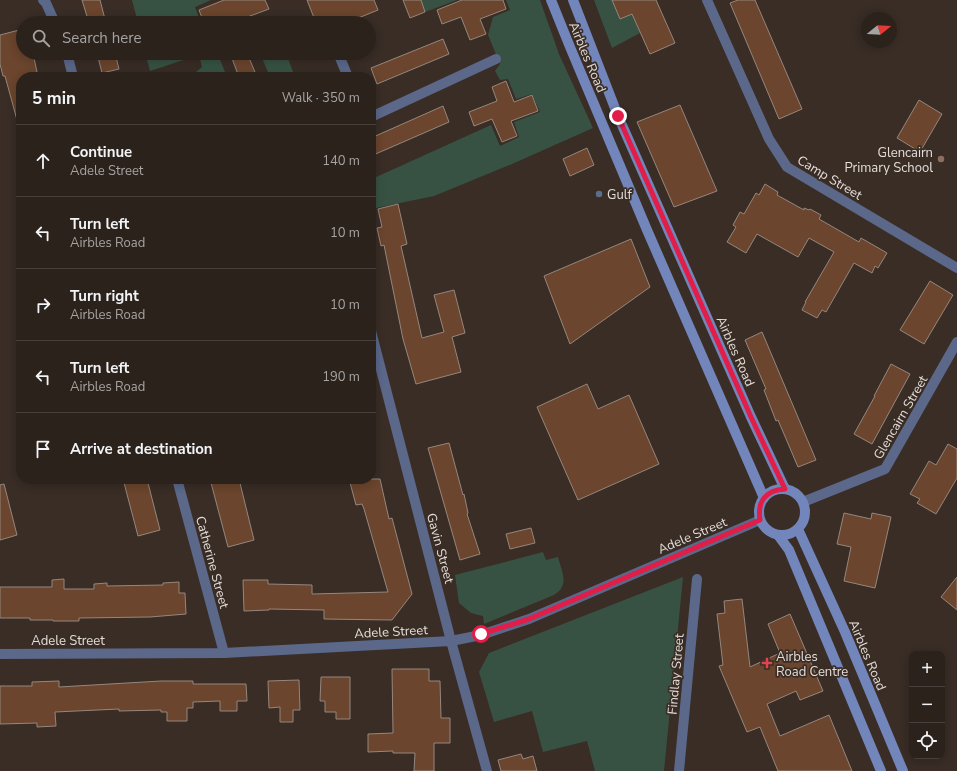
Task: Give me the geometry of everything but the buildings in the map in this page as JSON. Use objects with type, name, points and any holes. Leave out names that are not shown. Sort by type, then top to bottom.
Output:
[{"type":"main road","name":"Airbles Road","points":[[551,0],[647,230],[764,498]]},
{"type":"main road","name":"Airbles Road","points":[[573,0],[618,116],[751,417],[785,489]]},
{"type":"main road","points":[[785,489],[797,494],[803,502],[805,511],[804,519],[798,529],[790,534],[778,535],[769,531],[763,526],[760,520],[760,506],[764,498],[771,492],[785,489]]},
{"type":"main road","name":"Airbles Road","points":[[798,529],[845,632],[903,771]]},
{"type":"main road","points":[[778,535],[789,550],[882,771]]},
{"type":"street","points":[[43,0],[52,16]]},
{"type":"street","name":"Camp Street","points":[[707,0],[769,139],[788,167],[957,268]]},
{"type":"street","points":[[376,115],[496,59]]},
{"type":"street","points":[[69,60],[72,72]]},
{"type":"street","points":[[341,60],[346,72]]},
{"type":"street","name":"Glencairn Street","points":[[803,502],[885,469],[957,342]]},
{"type":"street","name":"Gavin Street","points":[[376,350],[451,641],[487,771]]},
{"type":"street","name":"Catherine Street","points":[[178,484],[224,652]]},
{"type":"street","name":"Adele Street","points":[[0,654],[224,652],[451,641],[481,634],[529,619],[760,520]]},
{"type":"street","name":"Findlay Street","points":[[679,771],[697,579]]},
{"type":"green space","points":[[132,0],[211,0],[195,7],[198,16],[136,16]]},
{"type":"green space","points":[[421,0],[457,0],[425,12]]},
{"type":"green space","points":[[506,0],[540,0],[559,54],[593,128],[512,164],[434,196],[376,208],[376,177],[491,125],[500,146],[519,137],[514,122],[540,112],[532,94],[516,99],[508,79],[500,80],[495,71],[500,64],[488,35],[493,17],[510,10]]},
{"type":"green space","points":[[594,0],[612,0],[620,19],[632,14],[640,33],[612,48]]},
{"type":"green space","points":[[147,60],[184,60],[150,71]]},
{"type":"green space","points":[[200,60],[220,60],[225,72],[196,72],[202,67]]},
{"type":"green space","points":[[263,60],[289,60],[293,72],[268,72]]},
{"type":"green space","points":[[543,552],[546,560],[558,557],[563,573],[564,578],[562,587],[554,595],[484,624],[483,616],[471,613],[459,603],[455,575]]},
{"type":"green space","points":[[683,577],[664,771],[595,771],[587,741],[543,752],[532,711],[494,722],[479,672],[489,653]]},
{"type":"place","name":"Glencairn Primary School","points":[[941,159]]},
{"type":"place","name":"Gulf","points":[[599,194]]},
{"type":"place","name":"Airbles Road Centre","points":[[767,663]]},
{"type":"route","points":[[481,634],[529,619],[760,520],[760,506],[764,498],[771,492],[785,489],[751,417],[618,116]]}]
